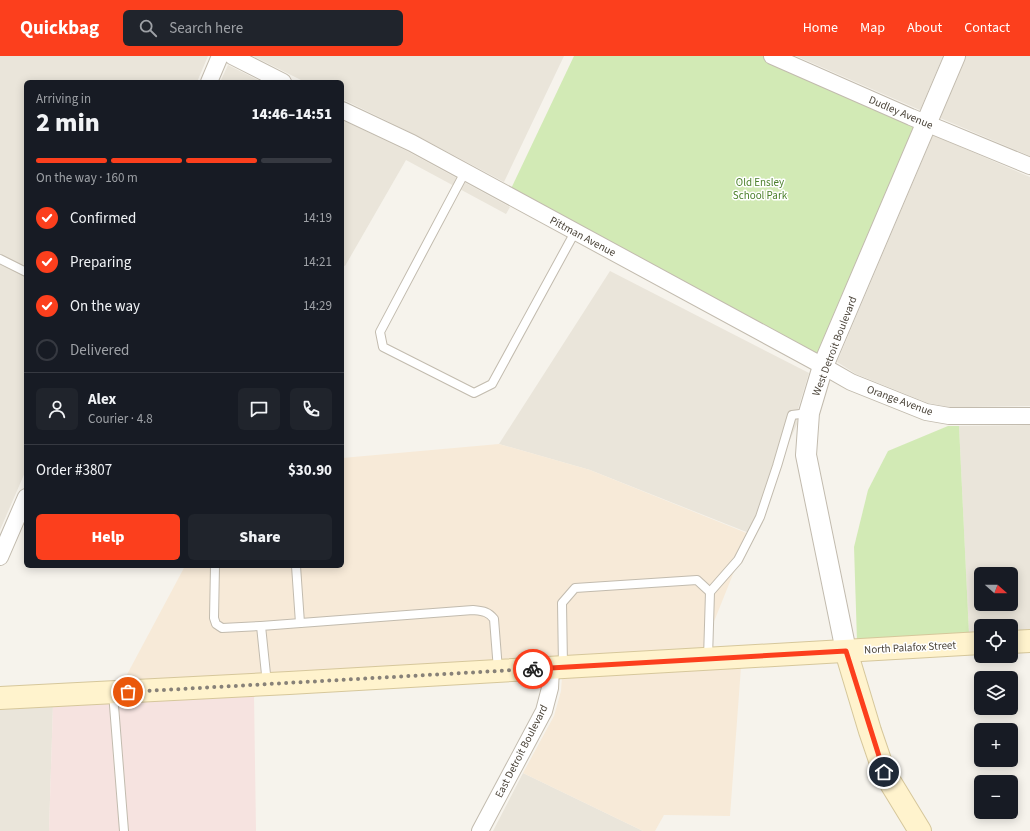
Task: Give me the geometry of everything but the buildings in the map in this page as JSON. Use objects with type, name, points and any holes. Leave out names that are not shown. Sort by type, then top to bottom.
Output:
[{"type":"main road","points":[[1018,642],[1030,641]]},
{"type":"main road","name":"North Palafox Street","points":[[0,698],[974,643]]},
{"type":"main road","points":[[846,651],[884,772],[920,831]]},
{"type":"street","points":[[209,80],[220,56]]},
{"type":"street","points":[[232,56],[279,80]]},
{"type":"street","name":"Dudley Avenue","points":[[772,56],[926,123],[1030,166]]},
{"type":"street","name":"West Detroit Boulevard","points":[[846,651],[806,455],[809,413],[823,366],[955,56]]},
{"type":"street","name":"Pittman Avenue","points":[[344,111],[412,143],[823,366]]},
{"type":"street","name":"Orange Avenue","points":[[823,366],[851,382],[926,412],[956,416],[1030,416]]},
{"type":"street","points":[[0,556],[24,502]]},
{"type":"street","name":"East Detroit Boulevard","points":[[480,831],[544,711],[557,667]]},
{"type":"lane","points":[[465,172],[380,332],[383,347],[474,393],[492,384],[575,232]]},
{"type":"lane","points":[[0,259],[24,271]]},
{"type":"lane","points":[[708,659],[710,592],[738,560],[760,517],[792,415],[809,413]]},
{"type":"lane","points":[[215,568],[214,618],[216,624],[222,628],[473,610],[484,611],[490,614],[494,619],[498,671]]},
{"type":"lane","points":[[296,568],[300,623]]},
{"type":"lane","points":[[557,667],[562,603],[575,588],[697,580],[710,592]]},
{"type":"lane","points":[[261,626],[267,684]]},
{"type":"lane","points":[[113,692],[124,831]]},
{"type":"shaded area","points":[[0,56],[208,56],[198,80],[24,80],[24,475],[0,530]]},
{"type":"shaded area","points":[[253,56],[564,56],[504,182],[416,135],[344,100],[344,80],[301,80]]},
{"type":"shaded area","points":[[796,56],[943,56],[920,110]]},
{"type":"shaded area","points":[[966,56],[1030,56],[1030,156],[940,118]]},
{"type":"shaded area","points":[[228,65],[258,80],[221,80]]},
{"type":"shaded area","points":[[344,121],[407,151],[510,207],[506,214],[406,160],[345,266]]},
{"type":"shaded area","points":[[933,135],[1030,177],[1030,406],[949,407],[928,403],[856,374],[837,362]]},
{"type":"shaded area","points":[[610,271],[809,373],[798,409],[797,424],[749,533],[590,470],[499,444]]},
{"type":"shaded area","points":[[1030,425],[1030,631],[1018,632],[1018,619],[974,619],[974,634],[969,634],[959,426]]},
{"type":"shaded area","points":[[499,444],[590,470],[749,534],[703,649],[550,658],[541,657],[123,682],[184,568],[344,568],[344,458]]},
{"type":"shaded area","points":[[741,667],[730,816],[664,815],[655,831],[643,831],[523,773],[554,716],[561,691],[562,677]]},
{"type":"shaded area","points":[[254,695],[256,831],[49,831],[53,705]]},
{"type":"shaded area","points":[[53,705],[49,831],[0,831],[0,708]]},
{"type":"shaded area","points":[[523,773],[643,831],[493,831]]},
{"type":"green space","name":"Old Ensley School Park","points":[[574,56],[772,56],[926,123],[823,366],[508,195]]},
{"type":"green space","points":[[948,426],[959,426],[969,634],[857,641],[854,547],[868,490],[888,451]]},
{"type":"way so far","points":[[128,692],[533,669]]},
{"type":"route","points":[[533,669],[846,651],[884,772]]}]
